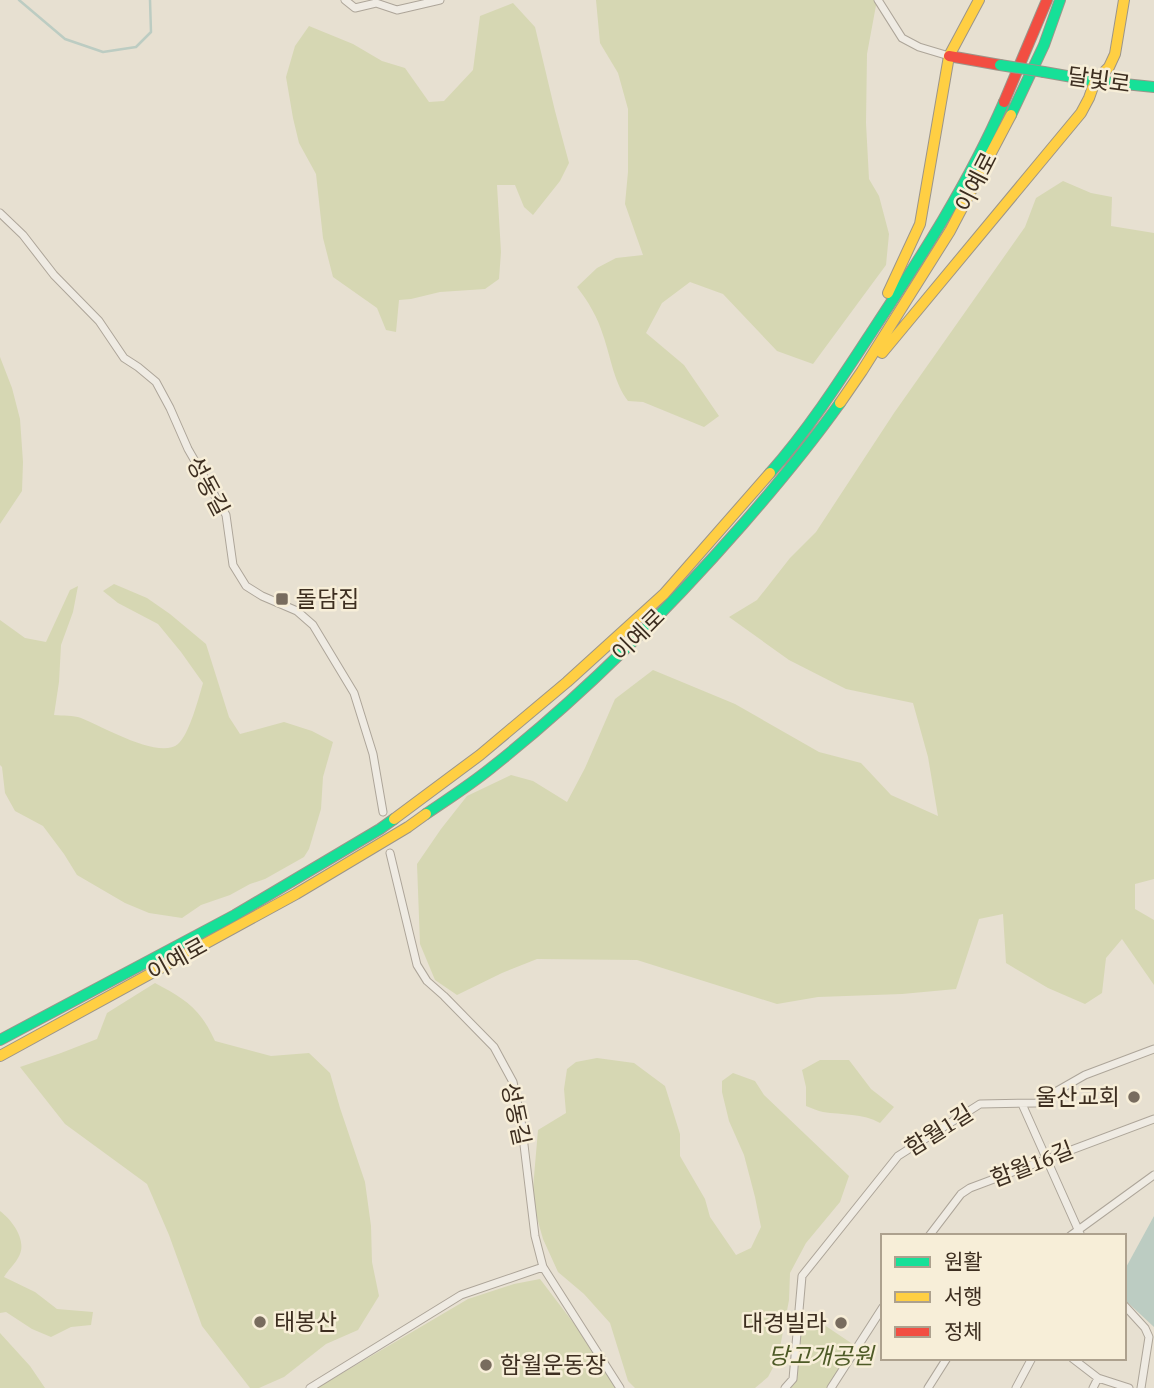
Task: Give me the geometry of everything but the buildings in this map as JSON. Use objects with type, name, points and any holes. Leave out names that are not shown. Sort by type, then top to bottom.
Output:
[{"type":"main road","points":[[830,395],[894,283],[920,224],[949,56],[979,0]]},
{"type":"main road","name":"이예로","points":[[0,1040],[234,915],[380,829],[480,755],[567,682],[664,594],[784,457],[830,395],[911,273],[951,207],[997,118],[1047,0]]},
{"type":"main road","name":"이예로","points":[[0,1056],[296,894],[408,827],[489,769],[631,644],[721,549],[792,467],[862,371],[950,231],[1014,109],[1044,45],[1060,0]]},
{"type":"main road","points":[[838,406],[1081,113],[1095,81],[1109,67],[1115,54],[1124,0]]},
{"type":"main road","name":"달빛로","points":[[949,56],[1095,81],[1154,87]]},
{"type":"street","points":[[345,0],[355,8],[376,3],[397,10],[440,0]]},
{"type":"street","points":[[878,0],[902,38],[919,47],[949,56]]},
{"type":"street","name":"성동길","points":[[0,213],[99,321],[124,358],[156,382],[188,449],[226,515],[233,565],[246,586],[297,611],[313,625],[354,694],[373,754],[383,812]]},
{"type":"street","name":"성동길","points":[[390,853],[417,965],[427,981],[494,1047],[513,1082],[521,1120],[535,1236],[543,1267],[620,1388]]},
{"type":"street","name":"함월1길","points":[[785,1388],[793,1379],[802,1276],[898,1156],[980,1104],[1036,1102],[1085,1075],[1154,1049]]},
{"type":"street","points":[[1022,1104],[1079,1232],[1154,1175]]},
{"type":"street","name":"함월16길","points":[[931,1234],[961,1194],[970,1188],[1154,1119]]},
{"type":"street","points":[[310,1388],[461,1295],[543,1267]]},
{"type":"street","points":[[1126,1306],[1145,1328],[1149,1337],[1141,1388]]},
{"type":"street","points":[[831,1388],[881,1310]]},
{"type":"street","points":[[928,1388],[946,1360]]},
{"type":"street","points":[[1016,1388],[1031,1360]]},
{"type":"street","points":[[1075,1360],[1098,1378],[1129,1388]]},
{"type":"street","points":[[1093,1388],[1098,1378]]},
{"type":"green space","points":[[596,0],[877,0],[867,54],[866,123],[869,179],[879,196],[889,234],[886,265],[813,364],[777,351],[723,294],[690,282],[662,303],[646,333],[684,365],[719,416],[704,427],[643,402],[628,401],[616,378],[598,322],[577,287],[597,268],[616,258],[643,255],[625,204],[628,109],[618,73],[600,43]]},
{"type":"green space","points":[[513,3],[535,27],[569,163],[560,181],[533,215],[524,207],[515,185],[497,185],[501,252],[499,279],[485,289],[440,292],[399,300],[396,332],[386,330],[377,308],[333,277],[323,238],[316,174],[299,143],[286,77],[295,46],[309,26],[353,44],[382,61],[405,68],[429,102],[444,101],[473,70],[480,16]]},
{"type":"green space","points":[[1063,181],[1091,193],[1112,197],[1111,226],[1154,233],[1154,879],[1135,884],[1135,909],[1154,920],[1154,985],[1122,939],[1106,958],[1102,993],[1085,1004],[1048,988],[1006,963],[1003,914],[979,919],[956,989],[818,997],[777,1004],[637,960],[537,959],[457,995],[435,980],[420,944],[417,864],[441,829],[467,796],[511,775],[533,781],[567,802],[615,699],[653,670],[735,704],[819,752],[861,763],[891,795],[938,816],[928,757],[913,703],[846,689],[789,660],[729,617],[757,600],[790,558],[816,532],[894,413],[1025,227],[1036,198]]},
{"type":"green space","points":[[0,357],[20,419],[23,462],[22,491],[0,524]]},
{"type":"green space","points":[[114,584],[147,598],[206,644],[229,717],[240,734],[284,722],[312,731],[333,742],[323,777],[321,809],[304,857],[265,879],[201,905],[182,918],[149,913],[125,903],[77,875],[43,826],[15,811],[5,793],[0,765],[0,620],[25,638],[46,642],[70,590],[78,586],[73,612],[61,645],[54,715],[81,718],[130,740],[158,748],[169,748],[178,744],[186,733],[203,683],[158,624],[118,603],[103,591]]},
{"type":"green space","points":[[155,983],[191,1006],[204,1020],[215,1041],[271,1056],[309,1053],[330,1073],[365,1182],[371,1226],[372,1262],[379,1296],[358,1330],[326,1344],[284,1377],[259,1388],[250,1388],[202,1326],[147,1184],[65,1124],[20,1067],[97,1039],[107,1013]]},
{"type":"green space","points":[[597,1058],[634,1063],[665,1086],[680,1134],[680,1156],[705,1199],[710,1217],[736,1255],[751,1248],[761,1227],[744,1155],[729,1121],[722,1092],[722,1081],[733,1073],[755,1081],[764,1095],[849,1176],[840,1202],[806,1243],[790,1273],[789,1300],[778,1358],[768,1377],[755,1388],[635,1388],[628,1381],[610,1323],[584,1294],[558,1272],[543,1239],[532,1200],[538,1130],[566,1113],[564,1089],[567,1069],[576,1062]]},
{"type":"green space","points":[[820,1060],[849,1060],[871,1089],[894,1107],[880,1123],[867,1117],[823,1112],[806,1106],[802,1070]]},
{"type":"green space","points":[[0,1211],[9,1219],[21,1242],[19,1257],[4,1277],[35,1292],[57,1309],[93,1312],[91,1325],[71,1327],[51,1337],[32,1329],[6,1312],[0,1313]]},
{"type":"green space","points":[[540,1279],[623,1388],[317,1388],[468,1299],[514,1284]]},
{"type":"green space","name":"당고개공원","points":[[799,1308],[857,1347],[831,1388],[786,1388],[793,1379]]},
{"type":"green space","points":[[0,1333],[30,1366],[45,1388],[0,1388]]},
{"type":"shaded area","points":[[1154,1216],[1154,1327],[1126,1301],[1126,1267]]},
{"type":"waterway","points":[[19,0],[65,39],[103,52],[136,47],[151,32],[150,0]]},
{"type":"traffic: fast","points":[[1011,115],[1044,45],[1060,0]]},
{"type":"traffic: fast","points":[[1000,65],[1044,72]]},
{"type":"traffic: fast","points":[[1044,72],[1154,87]]},
{"type":"traffic: fast","points":[[770,473],[824,403],[909,275],[960,190],[1004,102]]},
{"type":"traffic: fast","points":[[426,814],[475,780],[525,740],[623,652],[743,524],[793,465],[840,403]]},
{"type":"traffic: fast","points":[[0,1040],[235,915],[394,819]]},
{"type":"traffic: slow","points":[[888,293],[920,224],[949,56],[979,0]]},
{"type":"traffic: slow","points":[[882,353],[1081,113],[1095,81],[1109,67],[1115,54],[1124,0]]},
{"type":"traffic: slow","points":[[840,403],[950,231],[1011,115]]},
{"type":"traffic: slow","points":[[394,819],[480,755],[567,682],[664,594],[770,473]]},
{"type":"traffic: slow","points":[[0,1056],[296,894],[426,814]]},
{"type":"traffic: jam","points":[[1004,102],[1047,0]]},
{"type":"traffic: jam","points":[[949,56],[1000,65]]},
{"type":"place","name":"돌담집","points":[[282,599]]},
{"type":"place","name":"울산교회","points":[[1134,1097]]},
{"type":"place","name":"태봉산","points":[[260,1322]]},
{"type":"place","name":"대경빌라","points":[[841,1323]]},
{"type":"place","name":"함월운동장","points":[[486,1365]]}]
